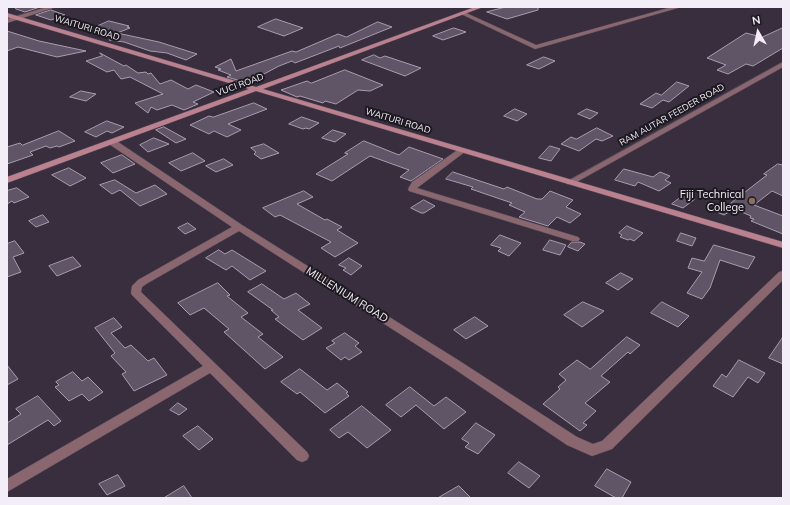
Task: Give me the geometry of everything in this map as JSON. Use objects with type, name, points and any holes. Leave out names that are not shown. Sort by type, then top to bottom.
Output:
[{"type":"main road","name":"VUCI ROAD","points":[[7,180],[480,7]]},
{"type":"main road","name":"WAITURI ROAD","points":[[7,15],[783,245]]},
{"type":"street","points":[[7,21],[53,7]]},
{"type":"street","points":[[462,13],[536,47],[678,7]]},
{"type":"street","name":"RAM AUTAR FEEDER ROAD","points":[[570,182],[783,64]]},
{"type":"street","name":"MILLENIUM ROAD","points":[[112,142],[239,227],[454,363],[572,440],[592,450],[607,445],[783,274]]},
{"type":"street","points":[[462,151],[415,184],[412,189],[575,239]]},
{"type":"street","points":[[239,227],[142,282],[136,290],[136,293],[302,456]]},
{"type":"street","points":[[7,486],[211,367]]},
{"type":"building","points":[[16,7],[40,7],[25,12],[16,9]]},
{"type":"building","points":[[506,7],[538,7],[538,10],[507,19],[487,12]]},
{"type":"building","points":[[51,10],[65,15],[51,20],[36,15]]},
{"type":"building","points":[[276,19],[303,28],[284,36],[258,27]]},
{"type":"building","points":[[109,21],[129,26],[127,27],[130,28],[117,33],[159,42],[197,54],[186,60],[167,53],[150,51],[124,42],[109,40],[114,37],[115,34],[91,29]]},
{"type":"building","points":[[378,22],[392,27],[340,48],[339,46],[295,63],[292,61],[279,66],[247,83],[227,77],[231,75],[218,70],[221,69],[215,67],[231,59],[236,71],[292,51],[296,52],[338,34],[346,37]]},
{"type":"building","points":[[454,28],[466,32],[443,40],[433,36]]},
{"type":"building","points":[[783,28],[783,48],[753,66],[746,64],[728,74],[717,70],[726,65],[707,58],[746,33],[762,37]]},
{"type":"building","points":[[7,31],[39,41],[86,51],[57,57],[18,47],[7,51]]},
{"type":"building","points":[[100,53],[124,66],[126,65],[138,73],[151,73],[160,84],[171,80],[188,89],[196,85],[214,92],[193,102],[198,104],[184,110],[172,105],[157,110],[151,107],[148,113],[135,103],[163,94],[130,77],[121,79],[114,70],[107,72],[86,61],[102,56]]},
{"type":"building","points":[[374,55],[380,58],[385,56],[421,68],[405,76],[362,60]]},
{"type":"building","points":[[544,57],[555,61],[539,69],[527,65]]},
{"type":"building","points":[[345,70],[383,85],[370,91],[358,90],[336,104],[325,101],[323,103],[300,96],[297,97],[281,90],[307,81],[311,83]]},
{"type":"building","points":[[677,82],[689,86],[669,102],[663,100],[652,108],[640,104],[656,93],[661,95]]},
{"type":"building","points":[[81,91],[96,94],[86,101],[70,97]]},
{"type":"building","points":[[254,103],[267,109],[228,124],[241,130],[227,137],[214,131],[209,134],[190,125],[209,116],[213,117]]},
{"type":"building","points":[[515,109],[527,114],[517,121],[504,116]]},
{"type":"building","points":[[587,109],[598,113],[590,119],[578,114]]},
{"type":"building","points":[[302,117],[319,123],[309,129],[303,129],[289,124]]},
{"type":"building","points":[[107,121],[124,127],[112,133],[107,131],[96,137],[85,132]]},
{"type":"building","points":[[164,127],[186,139],[176,143],[156,130]]},
{"type":"building","points":[[597,128],[613,136],[602,141],[596,139],[579,151],[561,144],[571,137],[576,139]]},
{"type":"building","points":[[333,130],[346,134],[335,142],[322,138]]},
{"type":"building","points":[[59,131],[75,141],[59,147],[57,146],[50,148],[46,146],[30,152],[33,155],[7,164],[7,147],[20,143],[22,145]]},
{"type":"building","points":[[154,138],[169,144],[148,152],[140,145]]},
{"type":"building","points":[[364,141],[399,155],[409,147],[443,159],[411,181],[400,177],[409,170],[370,156],[332,181],[316,174],[348,154],[345,153]]},
{"type":"building","points":[[264,144],[279,153],[261,159],[254,154],[256,152],[251,148]]},
{"type":"building","points":[[550,146],[560,149],[551,161],[539,158]]},
{"type":"building","points":[[193,153],[205,161],[181,171],[169,163]]},
{"type":"building","points":[[122,155],[135,164],[113,173],[101,163]]},
{"type":"building","points":[[224,159],[233,165],[216,172],[206,166]]},
{"type":"building","points":[[778,164],[783,165],[783,196],[772,191],[754,205],[783,216],[783,234],[751,221],[754,219],[750,218],[751,216],[727,206],[767,175],[764,174]]},
{"type":"building","points":[[69,168],[86,178],[70,186],[52,175]]},
{"type":"building","points":[[624,169],[653,177],[660,172],[670,176],[665,180],[671,183],[659,191],[638,182],[635,186],[615,180]]},
{"type":"building","points":[[453,172],[504,189],[507,187],[537,199],[542,199],[550,191],[573,200],[566,207],[581,214],[570,223],[557,217],[548,226],[519,217],[525,212],[509,205],[512,203],[471,189],[473,187],[446,179]]},
{"type":"building","points":[[115,180],[136,193],[155,185],[167,194],[140,206],[120,190],[112,194],[100,185]]},
{"type":"building","points":[[17,188],[29,197],[14,203],[12,201],[7,204],[7,191]]},
{"type":"building","points":[[304,191],[313,197],[297,204],[325,220],[327,219],[342,227],[337,230],[358,243],[335,257],[321,248],[331,242],[280,215],[275,217],[263,208]]},
{"type":"building","points":[[685,194],[695,199],[683,208],[672,204]]},
{"type":"building","points":[[424,200],[435,206],[424,213],[411,208]]},
{"type":"building","points":[[720,204],[732,210],[724,215],[712,210]]},
{"type":"building","points":[[43,215],[49,222],[36,227],[29,221]]},
{"type":"building","points":[[188,223],[196,229],[185,234],[178,228]]},
{"type":"building","points":[[627,226],[643,233],[634,241],[620,237],[622,235],[619,233]]},
{"type":"building","points":[[681,233],[696,238],[692,246],[677,241]]},
{"type":"building","points":[[500,235],[521,243],[509,256],[498,251],[501,248],[491,245]]},
{"type":"building","points":[[550,240],[566,245],[560,255],[543,250]]},
{"type":"building","points":[[15,241],[24,253],[13,257],[21,272],[7,277],[7,244]]},
{"type":"building","points":[[572,242],[580,242],[585,244],[578,251],[568,247]]},
{"type":"building","points":[[714,245],[755,257],[748,269],[720,260],[710,288],[702,299],[687,293],[702,272],[688,268],[692,258],[704,261]]},
{"type":"building","points":[[219,250],[225,254],[232,250],[266,271],[250,280],[232,266],[226,270],[206,258]]},
{"type":"building","points":[[73,257],[81,266],[57,276],[49,266]]},
{"type":"building","points":[[349,258],[362,266],[351,275],[343,270],[346,268],[339,265]]},
{"type":"building","points":[[621,273],[633,279],[618,290],[606,283]]},
{"type":"building","points":[[218,283],[230,295],[227,296],[248,313],[241,317],[263,334],[258,337],[283,357],[265,369],[224,332],[229,329],[204,308],[190,315],[178,303]]},
{"type":"building","points":[[262,284],[284,299],[296,293],[310,304],[298,310],[322,328],[303,340],[275,319],[279,317],[271,310],[273,310],[248,292]]},
{"type":"building","points":[[583,302],[604,311],[582,327],[564,315]]},
{"type":"building","points":[[662,302],[689,316],[678,327],[651,313]]},
{"type":"building","points":[[475,317],[488,326],[466,339],[454,330]]},
{"type":"building","points":[[114,318],[122,327],[111,333],[125,348],[131,345],[148,361],[154,358],[167,375],[134,391],[122,374],[126,372],[111,356],[115,353],[95,328]]},
{"type":"building","points":[[345,333],[359,343],[355,346],[362,352],[349,360],[345,357],[341,360],[326,348],[335,343],[332,341]]},
{"type":"building","points":[[627,337],[640,345],[630,354],[628,352],[601,376],[610,382],[585,403],[596,411],[583,423],[587,425],[580,431],[543,404],[560,389],[558,387],[566,380],[559,374],[577,360],[590,369]]},
{"type":"building","points":[[783,337],[783,364],[769,358]]},
{"type":"building","points":[[739,360],[765,373],[758,383],[748,377],[733,397],[713,386],[722,374],[726,377]]},
{"type":"building","points":[[7,365],[18,379],[7,385]]},
{"type":"building","points":[[300,369],[327,390],[337,383],[348,392],[346,393],[349,396],[325,413],[300,392],[297,394],[281,382]]},
{"type":"building","points":[[73,372],[82,381],[88,377],[103,392],[89,401],[82,394],[69,401],[55,387],[59,385],[56,382]]},
{"type":"building","points":[[410,387],[434,406],[446,397],[466,412],[444,429],[416,405],[401,417],[386,405]]},
{"type":"building","points":[[38,396],[61,421],[54,426],[48,420],[7,445],[7,423],[21,414],[16,409]]},
{"type":"building","points":[[178,403],[187,409],[179,415],[170,410]]},
{"type":"building","points":[[362,406],[391,430],[367,448],[348,432],[339,438],[330,430]]},
{"type":"building","points":[[476,423],[495,435],[478,454],[465,447],[469,443],[462,439]]},
{"type":"building","points":[[198,426],[213,439],[199,450],[183,436]]},
{"type":"building","points":[[519,462],[540,476],[529,488],[508,473]]},
{"type":"building","points":[[607,469],[631,482],[622,498],[616,498],[595,486]]},
{"type":"building","points":[[118,475],[125,486],[107,495],[99,484]]},
{"type":"building","points":[[184,486],[192,498],[164,498]]},
{"type":"building","points":[[459,486],[471,498],[438,498]]},
{"type":"place","name":"Fiji Technical College","points":[[752,201]]}]
